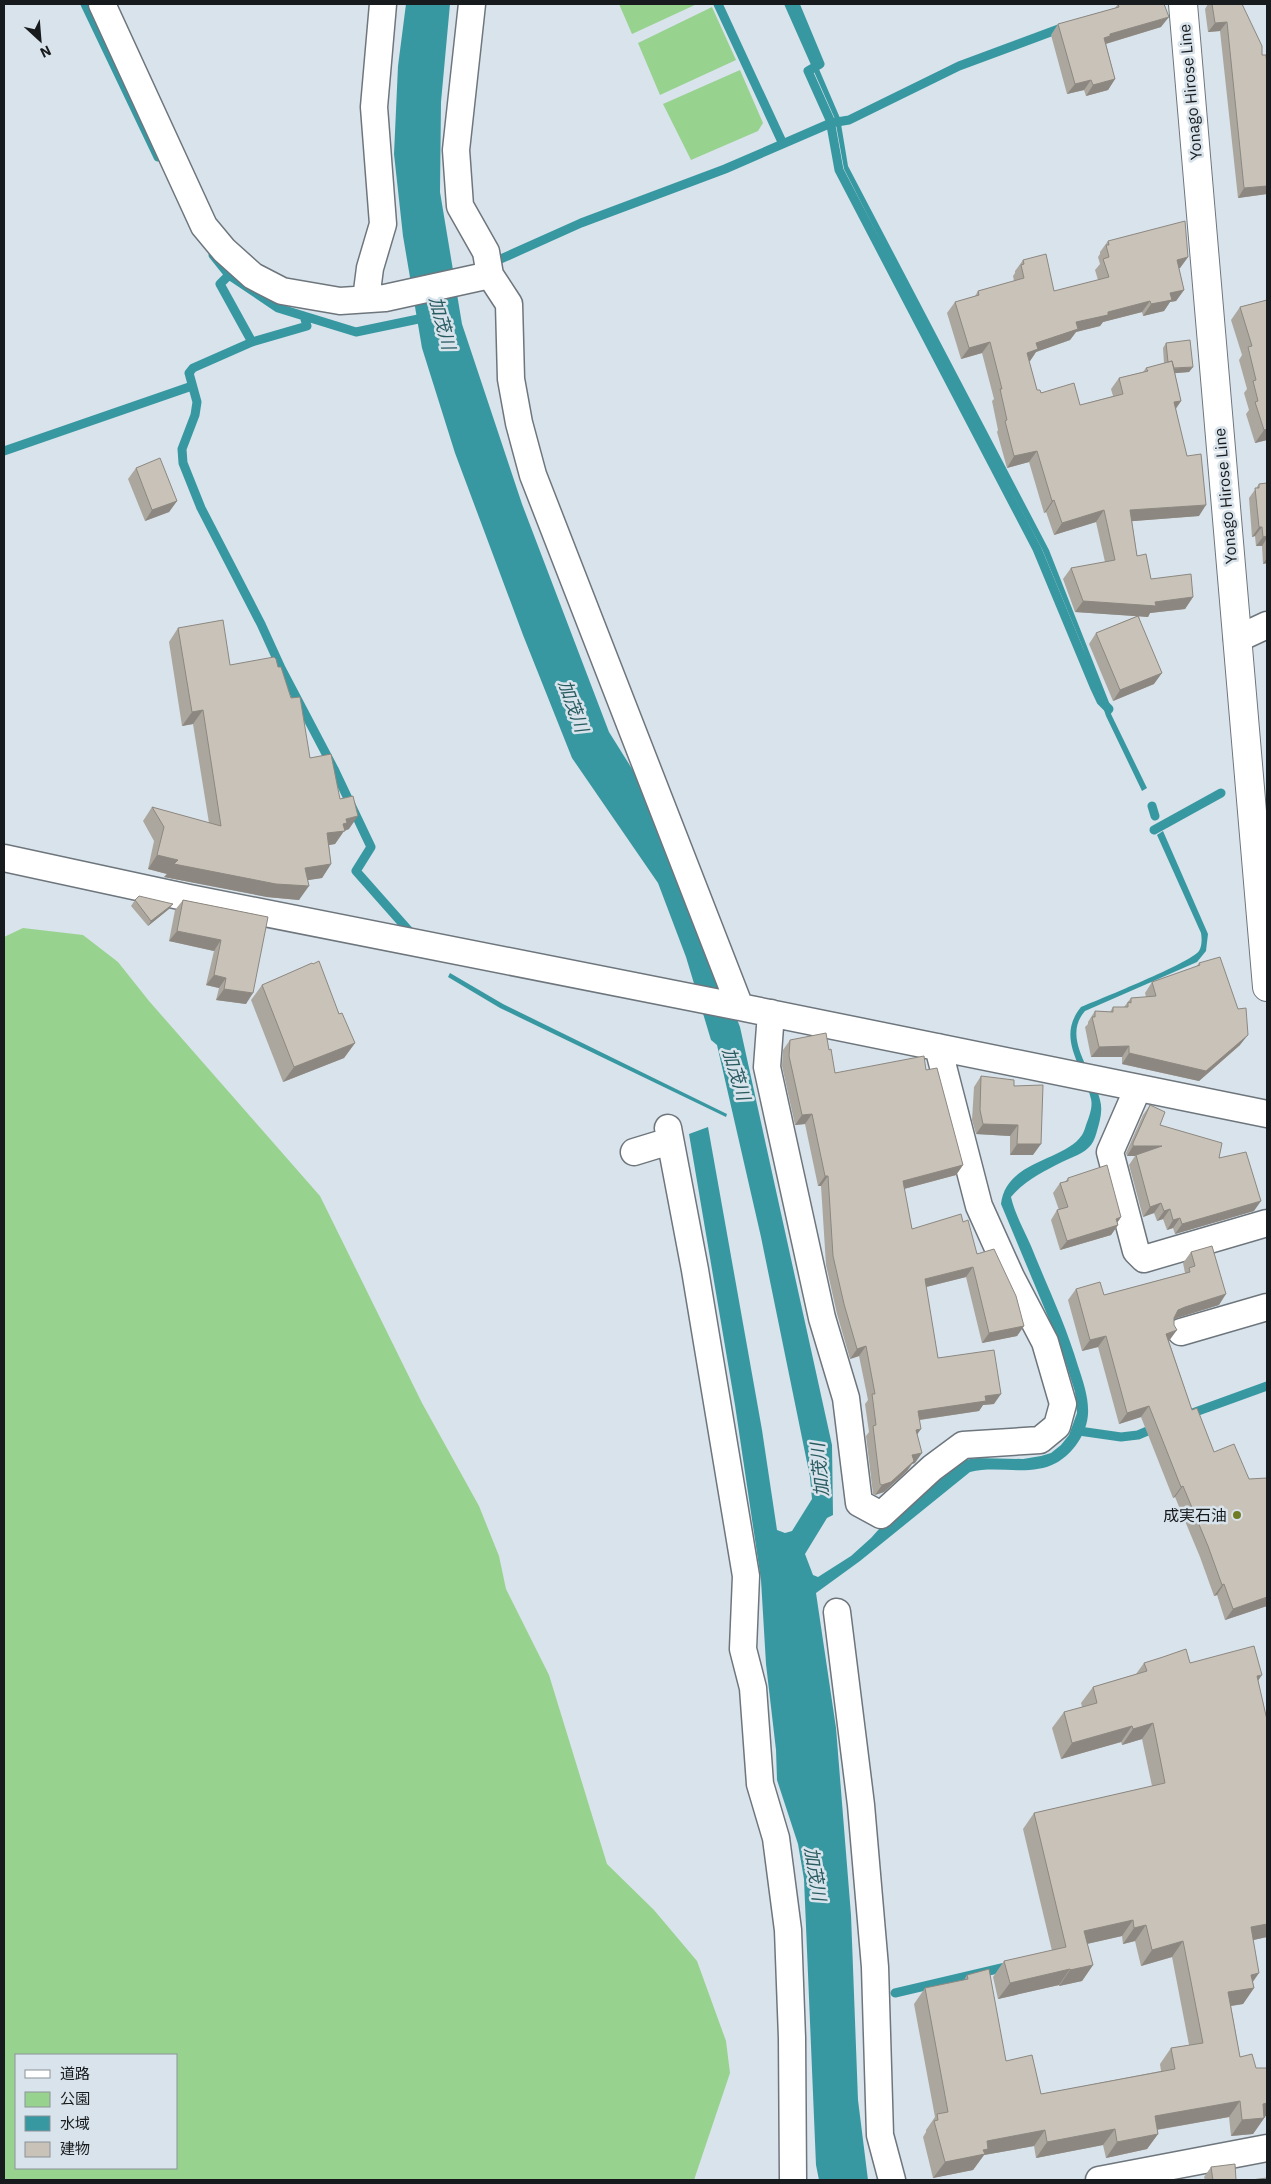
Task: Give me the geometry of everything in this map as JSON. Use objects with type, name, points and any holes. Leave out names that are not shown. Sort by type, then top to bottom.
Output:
[{"type":"main road","name":"Yonago Hirose Line","points":[[1183,4],[1267,987]]},
{"type":"street","points":[[102,4],[204,226],[224,250],[253,276],[282,291],[340,301],[385,298],[490,275]]},
{"type":"street","points":[[366,300],[370,268],[383,224],[374,107],[383,4]]},
{"type":"street","points":[[472,4],[456,150],[460,206],[486,252],[490,275],[508,304],[511,379],[519,423],[534,475],[740,1007]]},
{"type":"street","points":[[1237,638],[1267,625]]},
{"type":"street","points":[[4,858],[207,902],[771,1013],[1267,1114]]},
{"type":"street","points":[[771,1013],[767,1067],[822,1318],[846,1398],[859,1503],[881,1515],[932,1468],[963,1445],[1040,1440],[1057,1426],[1063,1404],[1045,1342],[979,1206],[938,1047]]},
{"type":"street","points":[[1138,1088],[1110,1152],[1136,1251],[1144,1259],[1267,1223]]},
{"type":"street","points":[[634,1152],[669,1135],[695,1270],[746,1576],[743,1649],[753,1688],[760,1784],[776,1838],[787,1923],[792,2038],[793,2180]]},
{"type":"street","points":[[1181,1332],[1267,1307]]},
{"type":"street","points":[[837,1612],[861,1805],[872,1929],[880,2134],[892,2180]]},
{"type":"street","points":[[1098,2180],[1267,2148]]},
{"type":"green space","points":[[619,4],[697,4],[632,34]]},
{"type":"green space","points":[[712,7],[736,60],[660,95],[638,43]]},
{"type":"green space","points":[[740,70],[763,123],[758,131],[691,160],[663,104]]},
{"type":"green space","points":[[23,928],[83,935],[118,962],[149,1001],[320,1196],[422,1403],[479,1506],[499,1556],[506,1589],[549,1675],[607,1864],[654,1910],[697,1961],[726,2041],[730,2073],[694,2180],[4,2180],[4,937]]},
{"type":"water","name":"加茂川","points":[[406,4],[450,4],[441,102],[440,192],[462,324],[522,504],[609,732],[654,804],[740,1027],[832,1445],[833,1515],[827,1518],[805,1554],[813,1575],[818,1577],[851,1556],[871,1538],[896,1510],[957,1461],[977,1458],[1023,1459],[1041,1456],[1051,1453],[1069,1435],[1077,1413],[1075,1392],[1061,1348],[1001,1204],[1005,1189],[1013,1178],[1024,1170],[1074,1144],[1084,1131],[1091,1102],[1071,1041],[1074,1019],[1081,1007],[1163,972],[1192,957],[1200,949],[1202,942],[1201,933],[1157,835],[1163,831],[1208,934],[1206,951],[1197,962],[1085,1011],[1079,1021],[1076,1032],[1081,1055],[1097,1089],[1101,1104],[1100,1119],[1095,1138],[1085,1151],[1034,1177],[1021,1186],[1011,1197],[1017,1216],[1062,1321],[1084,1384],[1088,1402],[1088,1414],[1085,1428],[1078,1442],[1062,1459],[1046,1467],[1025,1470],[981,1470],[970,1472],[860,1561],[816,1593],[836,1728],[851,1915],[858,2100],[868,2180],[819,2180],[816,2165],[804,1879],[798,1844],[777,1780],[776,1750],[766,1664],[761,1580],[735,1405],[689,1134],[708,1127],[762,1430],[777,1530],[785,1533],[792,1531],[812,1499],[810,1477],[761,1237],[717,1045],[711,1040],[686,957],[658,883],[572,758],[523,635],[455,453],[422,348],[403,236],[394,154],[398,66]]},
{"type":"water","points":[[784,4],[791,4],[840,118],[848,166],[1049,550],[1112,710],[1111,714],[1147,788],[1142,791],[1106,716],[1083,648],[1042,549],[933,344],[844,169],[835,119]]},
{"type":"water","points":[[450,973],[503,1004],[727,1114],[726,1117],[500,1008],[448,977]]},
{"type":"building","points":[[1118,4],[1164,4],[1169,17],[1110,34],[1110,36],[1104,38],[1115,79],[1093,85],[1091,80],[1075,84],[1058,24],[1119,7]]},
{"type":"building","points":[[1212,4],[1242,4],[1262,46],[1262,55],[1266,55],[1267,186],[1244,188],[1227,22],[1215,23]]},
{"type":"building","points":[[1185,221],[1188,257],[1177,260],[1184,290],[1170,293],[1172,300],[1151,304],[1150,301],[1108,312],[1108,315],[1076,322],[1078,329],[1036,343],[1038,349],[1027,353],[1037,390],[1040,390],[1041,393],[1074,383],[1080,405],[1123,394],[1119,378],[1148,371],[1146,368],[1172,361],[1181,401],[1174,402],[1187,456],[1201,454],[1206,505],[1130,510],[1137,556],[1146,554],[1151,579],[1191,574],[1193,597],[1155,602],[1156,606],[1083,601],[1071,568],[1115,560],[1104,510],[1062,523],[1054,500],[1052,501],[1037,451],[1014,456],[1005,421],[1007,420],[1000,389],[1002,389],[990,342],[969,348],[955,302],[979,295],[978,291],[1024,278],[1021,265],[1024,264],[1023,260],[1046,254],[1054,291],[1109,277],[1103,259],[1109,257],[1106,245],[1109,245],[1108,241]]},
{"type":"building","points":[[1267,300],[1267,429],[1264,430],[1255,402],[1258,401],[1253,381],[1256,380],[1248,347],[1252,346],[1240,307]]},
{"type":"building","points":[[1190,340],[1193,367],[1174,368],[1172,361],[1168,362],[1166,343]]},
{"type":"building","points":[[160,458],[177,501],[152,510],[136,468]]},
{"type":"building","points":[[1267,483],[1267,536],[1263,537],[1262,527],[1259,527],[1255,488],[1259,488],[1259,484]]},
{"type":"building","points":[[1138,616],[1162,673],[1120,690],[1096,633]]},
{"type":"building","points":[[223,620],[230,665],[274,657],[276,659],[278,667],[281,667],[291,698],[300,697],[310,758],[331,754],[340,799],[353,796],[358,816],[346,819],[347,823],[343,824],[345,831],[327,833],[331,864],[305,868],[309,886],[276,884],[174,864],[178,860],[157,855],[164,827],[152,807],[221,826],[203,710],[192,712],[178,628]]},
{"type":"building","points":[[139,896],[173,904],[151,921],[135,900]]},
{"type":"building","points":[[183,900],[268,917],[253,993],[224,989],[226,978],[214,975],[221,940],[177,931]]},
{"type":"building","points":[[1220,957],[1238,1009],[1246,1008],[1248,1035],[1206,1071],[1129,1053],[1129,1046],[1099,1047],[1092,1017],[1095,1017],[1095,1011],[1113,1012],[1113,1007],[1128,1007],[1128,1002],[1131,1003],[1131,998],[1156,996],[1152,982],[1200,965],[1199,963]]},
{"type":"building","points":[[319,961],[339,1014],[342,1013],[355,1043],[294,1067],[262,985]]},
{"type":"building","points":[[826,1033],[835,1073],[924,1056],[926,1070],[937,1068],[963,1165],[903,1181],[912,1229],[961,1214],[963,1222],[968,1220],[977,1254],[994,1249],[1016,1296],[1024,1326],[989,1333],[973,1267],[925,1279],[938,1358],[994,1350],[1001,1394],[985,1396],[986,1401],[918,1411],[921,1429],[916,1430],[922,1453],[912,1455],[914,1461],[891,1482],[882,1485],[880,1484],[873,1426],[876,1425],[872,1394],[875,1394],[866,1346],[857,1349],[844,1304],[833,1256],[828,1176],[825,1176],[812,1114],[802,1115],[789,1056],[790,1040]]},
{"type":"building","points":[[981,1076],[1014,1080],[1014,1086],[1043,1085],[1041,1144],[1017,1144],[1018,1125],[983,1124],[980,1110]]},
{"type":"building","points":[[1150,1105],[1165,1112],[1160,1125],[1222,1143],[1219,1158],[1246,1152],[1261,1201],[1182,1224],[1180,1218],[1173,1220],[1170,1209],[1164,1211],[1161,1203],[1150,1207],[1136,1155],[1162,1146],[1133,1146],[1133,1143]]},
{"type":"building","points":[[1107,1165],[1121,1217],[1116,1219],[1118,1225],[1067,1241],[1057,1210],[1068,1207],[1060,1183],[1068,1181],[1068,1178]]},
{"type":"building","points":[[1212,1246],[1226,1294],[1178,1310],[1174,1318],[1174,1325],[1177,1330],[1166,1334],[1192,1410],[1197,1408],[1214,1452],[1234,1444],[1249,1479],[1267,1478],[1267,1597],[1233,1609],[1149,1406],[1127,1413],[1106,1336],[1090,1340],[1076,1289],[1100,1282],[1104,1295],[1190,1272],[1189,1268],[1195,1266],[1191,1252]]},
{"type":"building","points":[[1254,1646],[1262,1675],[1257,1676],[1267,1720],[1267,1924],[1251,1927],[1259,1973],[1251,1975],[1254,1988],[1228,1992],[1240,2057],[1252,2054],[1256,2068],[1267,2068],[1267,2103],[1263,2104],[1264,2118],[1242,2120],[1240,2101],[1155,2116],[1158,2134],[1117,2142],[1115,2129],[1047,2142],[1045,2130],[987,2141],[988,2149],[983,2150],[985,2154],[945,2162],[934,2121],[938,2120],[937,2114],[948,2112],[925,1988],[968,1979],[967,1975],[989,1969],[1006,2061],[1032,2055],[1041,2094],[1175,2069],[1171,2048],[1203,2043],[1183,1941],[1152,1950],[1146,1925],[1134,1928],[1133,1920],[1084,1931],[1093,1965],[1010,1983],[1004,1961],[1066,1947],[1034,1813],[1165,1783],[1153,1723],[1133,1729],[1132,1726],[1072,1743],[1064,1712],[1097,1703],[1093,1687],[1147,1671],[1144,1663],[1186,1649],[1190,1663]]},
{"type":"building","points":[[1235,2164],[1236,2180],[1213,2180],[1211,2167]]},
{"type":"building","points":[[1267,2178],[1267,2180],[1251,2180]]},
{"type":"waterway","points":[[85,4],[158,157]]},
{"type":"waterway","points":[[718,4],[783,144]]},
{"type":"waterway","points":[[795,4],[820,64],[808,71],[830,120],[839,170],[1037,549],[1094,686],[1101,701],[1109,709]]},
{"type":"waterway","points":[[494,262],[581,223],[725,169],[831,123],[849,120],[959,66],[1064,27]]},
{"type":"waterway","name":"加茂川","points":[[213,255],[229,275],[278,308],[356,332],[428,317]]},
{"type":"waterway","points":[[229,275],[220,284],[252,342]]},
{"type":"waterway","points":[[304,316],[307,326],[252,342],[193,368],[189,373],[197,402],[195,415],[182,449],[183,463],[201,508],[334,769],[371,847],[356,871],[410,932]]},
{"type":"waterway","points":[[4,451],[192,386]]},
{"type":"waterway","points":[[1154,830],[1221,793]]},
{"type":"waterway","points":[[1152,806],[1155,816]]},
{"type":"waterway","points":[[1187,1415],[1267,1386]]},
{"type":"waterway","points":[[1079,1431],[1121,1437],[1138,1435],[1157,1427]]},
{"type":"waterway","points":[[895,1993],[1010,1966]]},
{"type":"place","name":"成実石油","points":[[1237,1515]]}]
